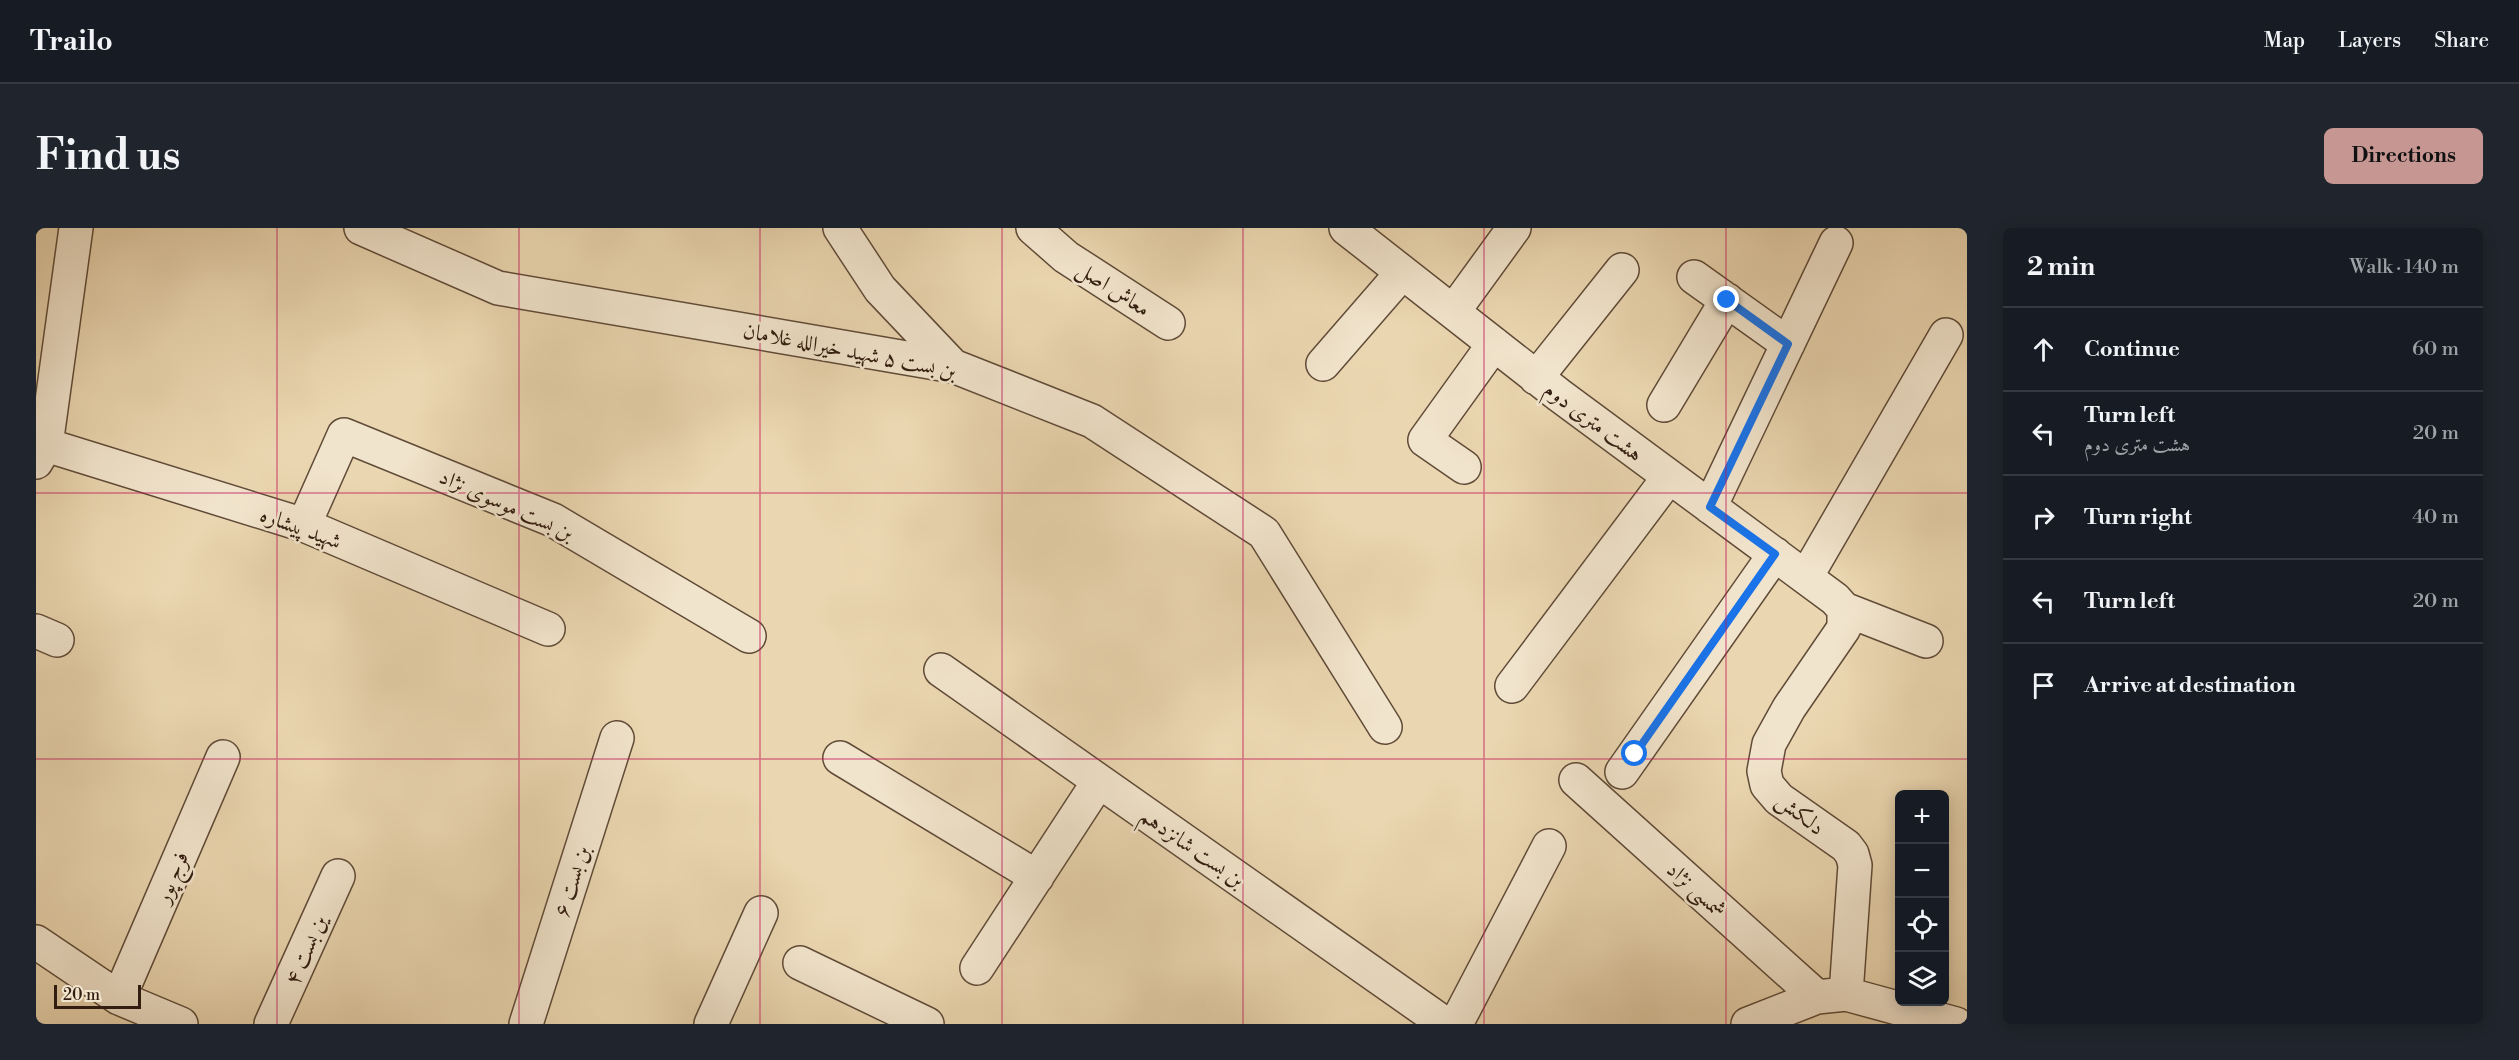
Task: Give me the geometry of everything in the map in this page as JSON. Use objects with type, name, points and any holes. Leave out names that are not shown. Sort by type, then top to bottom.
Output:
[{"type":"street","points":[[41,453],[76,228]]},
{"type":"street","name":"بن بست ۵ شهید خیرالله غلامان","points":[[361,228],[498,288],[953,366],[1092,421],[1264,532],[1385,727]]},
{"type":"street","points":[[840,228],[880,289],[953,366]]},
{"type":"street","name":"معاش اصل","points":[[1034,228],[1066,257],[1167,323]]},
{"type":"street","name":"هشت متری دوم","points":[[1346,228],[1536,378],[1835,598],[1844,609]]},
{"type":"street","points":[[1453,312],[1514,228]]},
{"type":"street","points":[[1710,507],[1836,243]]},
{"type":"street","points":[[1536,378],[1622,270]]},
{"type":"street","points":[[1323,364],[1402,273]]},
{"type":"street","points":[[1694,277],[1788,344]]},
{"type":"street","points":[[1664,405],[1727,300]]},
{"type":"street","points":[[1806,577],[1946,335]]},
{"type":"street","points":[[1464,467],[1425,440],[1494,344]]},
{"type":"street","name":"بن بست موسوی نژاد","points":[[304,525],[344,435],[553,520],[749,636]]},
{"type":"street","name":"شهید پیشاره","points":[[41,453],[304,525],[548,629]]},
{"type":"street","points":[[1512,687],[1669,477]]},
{"type":"street","points":[[1622,772],[1775,554]]},
{"type":"street","points":[[1844,609],[1926,641]]},
{"type":"street","name":"دلکش","points":[[1832,996],[1855,865],[1852,854],[1846,846],[1779,799],[1767,785],[1764,771],[1769,744],[1789,708],[1844,628],[1844,609]]},
{"type":"street","name":"بن بست شانزدهم","points":[[941,670],[1445,1024]]},
{"type":"street","name":"بن بست ۶","points":[[526,1024],[617,738]]},
{"type":"street","name":"فرج پور","points":[[119,998],[223,757]]},
{"type":"street","points":[[840,758],[1037,877]]},
{"type":"street","name":"شمسی نژاد","points":[[1576,780],[1832,996]]},
{"type":"street","points":[[977,968],[1099,781]]},
{"type":"street","points":[[1456,1024],[1549,846]]},
{"type":"street","name":"ین بست ۴","points":[[272,1024],[338,876]]},
{"type":"street","points":[[711,1024],[761,913]]},
{"type":"street","points":[[36,942],[119,998],[181,1024]]},
{"type":"street","points":[[800,963],[891,1016],[927,1024]]},
{"type":"street","points":[[1748,1024],[1832,996],[1956,1024]]},
{"type":"route","points":[[1635,754],[1775,554],[1710,507],[1788,344],[1727,300]]}]
